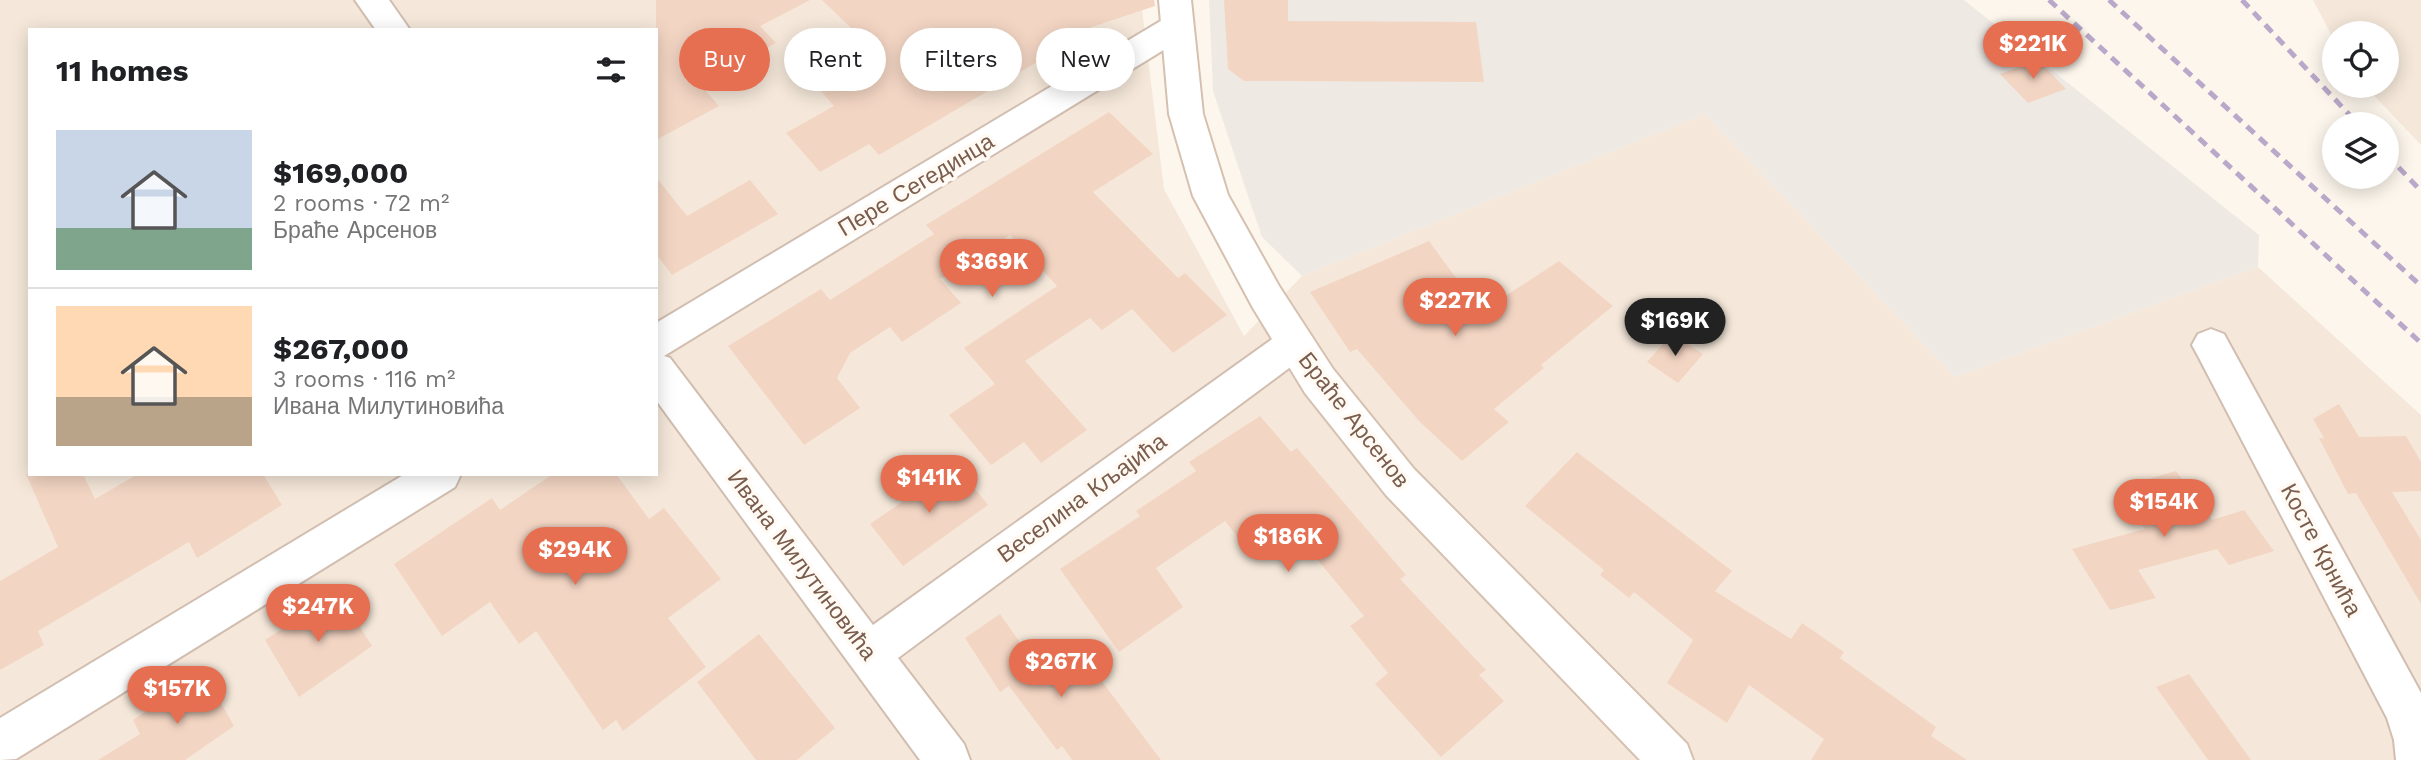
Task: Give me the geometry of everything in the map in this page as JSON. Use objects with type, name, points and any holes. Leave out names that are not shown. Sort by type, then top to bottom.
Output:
[{"type":"street","points":[[372,0],[393,28]]},
{"type":"street","name":"Пере Сегединца","points":[[658,342],[1176,13]]},
{"type":"street","name":"Браће Арсенов","points":[[1176,13],[1186,114],[1211,196],[1266,297],[1318,381],[1400,482],[1671,760]]},
{"type":"street","name":"Веселина Кљајића","points":[[868,654],[1295,343]]},
{"type":"street","name":"Косте Крнића","points":[[2211,345],[2407,711],[2416,740],[2418,760]]},
{"type":"street","name":"Ивана Милутиновића","points":[[658,373],[947,760]]},
{"type":"street","points":[[0,743],[438,476]]},
{"type":"shaded area","points":[[0,0],[1141,0],[1164,189],[1244,336],[1302,276],[1705,114],[1955,377],[2258,267],[2421,415],[2421,760],[0,760]]},
{"type":"shaded area","points":[[1209,0],[1964,0],[2259,235],[2258,267],[1955,377],[1705,114],[1302,276],[1262,237],[1245,187],[1213,91]]},
{"type":"shaded area","points":[[2313,0],[2421,0],[2421,145],[2399,122],[2399,112],[2390,112],[2376,98],[2399,98],[2399,21],[2324,21]]},
{"type":"building","points":[[656,0],[810,0],[760,26],[762,28],[679,28],[679,91],[706,91],[719,106],[658,139]]},
{"type":"building","points":[[822,0],[1154,0],[1155,6],[1089,28],[1036,28],[1036,63],[1022,71],[1022,28],[900,28],[900,91],[988,91],[879,155],[869,144],[820,172],[786,133],[834,106],[821,91],[886,91],[886,28],[851,28]]},
{"type":"building","points":[[1224,0],[1288,0],[1288,21],[1476,22],[1484,82],[1244,81],[1228,69]]},
{"type":"building","points":[[2038,60],[2066,89],[2028,103],[2000,74]]},
{"type":"building","points":[[1109,112],[1153,154],[1093,192],[1178,278],[1185,273],[1227,315],[1173,353],[1132,309],[1102,330],[1090,318],[1025,361],[1087,430],[1041,463],[1024,442],[991,465],[949,415],[995,384],[964,348],[1057,286],[1010,235],[940,279],[961,303],[902,342],[890,327],[850,353],[837,378],[860,408],[804,445],[728,346],[821,289],[830,300],[934,234],[926,225]]},
{"type":"building","points":[[658,180],[687,216],[750,180],[778,214],[672,275],[658,257]]},
{"type":"building","points":[[1429,241],[1481,312],[1559,261],[1613,306],[1541,365],[1544,368],[1494,409],[1509,422],[1462,461],[1419,421],[1357,349],[1350,352],[1310,292]]},
{"type":"building","points":[[1672,334],[1703,354],[1678,383],[1647,362]]},
{"type":"building","points":[[2339,404],[2359,437],[2406,436],[2421,462],[2421,491],[2392,492],[2421,540],[2421,604],[2356,493],[2348,494],[2319,438],[2324,438],[2313,419]]},
{"type":"building","points":[[1260,416],[1291,452],[1297,448],[1406,575],[1400,579],[1486,670],[1479,675],[1504,701],[1441,757],[1375,684],[1388,673],[1350,626],[1364,616],[1293,530],[1254,558],[1225,521],[1156,568],[1183,607],[1119,652],[1060,569],[1140,516],[1136,511],[1196,471],[1189,462]]},
{"type":"building","points":[[1577,452],[1732,571],[1715,591],[1791,639],[1802,623],[1844,652],[1840,658],[1936,727],[1931,736],[1967,760],[1811,760],[1824,739],[1749,685],[1727,723],[1667,683],[1693,640],[1634,592],[1629,598],[1600,575],[1604,570],[1525,506]]},
{"type":"building","points":[[956,465],[988,505],[903,566],[870,524]]},
{"type":"building","points":[[2176,471],[2212,520],[2244,510],[2274,551],[2229,565],[2217,549],[2138,570],[2156,598],[2110,610],[2072,549],[2145,529],[2117,488]]},
{"type":"building","points":[[26,474],[84,476],[95,499],[135,476],[264,476],[282,505],[197,558],[189,542],[38,631],[44,645],[0,670],[0,581],[58,547]]},
{"type":"building","points":[[550,476],[617,476],[649,519],[664,508],[721,579],[668,618],[706,667],[623,731],[616,720],[603,730],[536,631],[519,644],[490,602],[442,636],[394,564],[492,498],[500,510]]},
{"type":"building","points":[[338,592],[372,646],[299,697],[265,640]]},
{"type":"building","points":[[1000,614],[1044,677],[1079,651],[1161,760],[1072,760],[1062,746],[1057,750],[1009,686],[1000,692],[965,638]]},
{"type":"building","points":[[759,634],[835,728],[797,760],[756,760],[697,682]]},
{"type":"building","points":[[204,673],[234,726],[185,760],[98,760],[140,734],[133,720]]},
{"type":"building","points":[[2189,674],[2251,760],[2208,760],[2156,687]]},
{"type":"railway","points":[[2049,0],[2421,343]]},
{"type":"railway","points":[[2109,0],[2421,286]]},
{"type":"railway","points":[[2242,0],[2347,112]]},
{"type":"railway","points":[[2399,168],[2421,191]]}]
